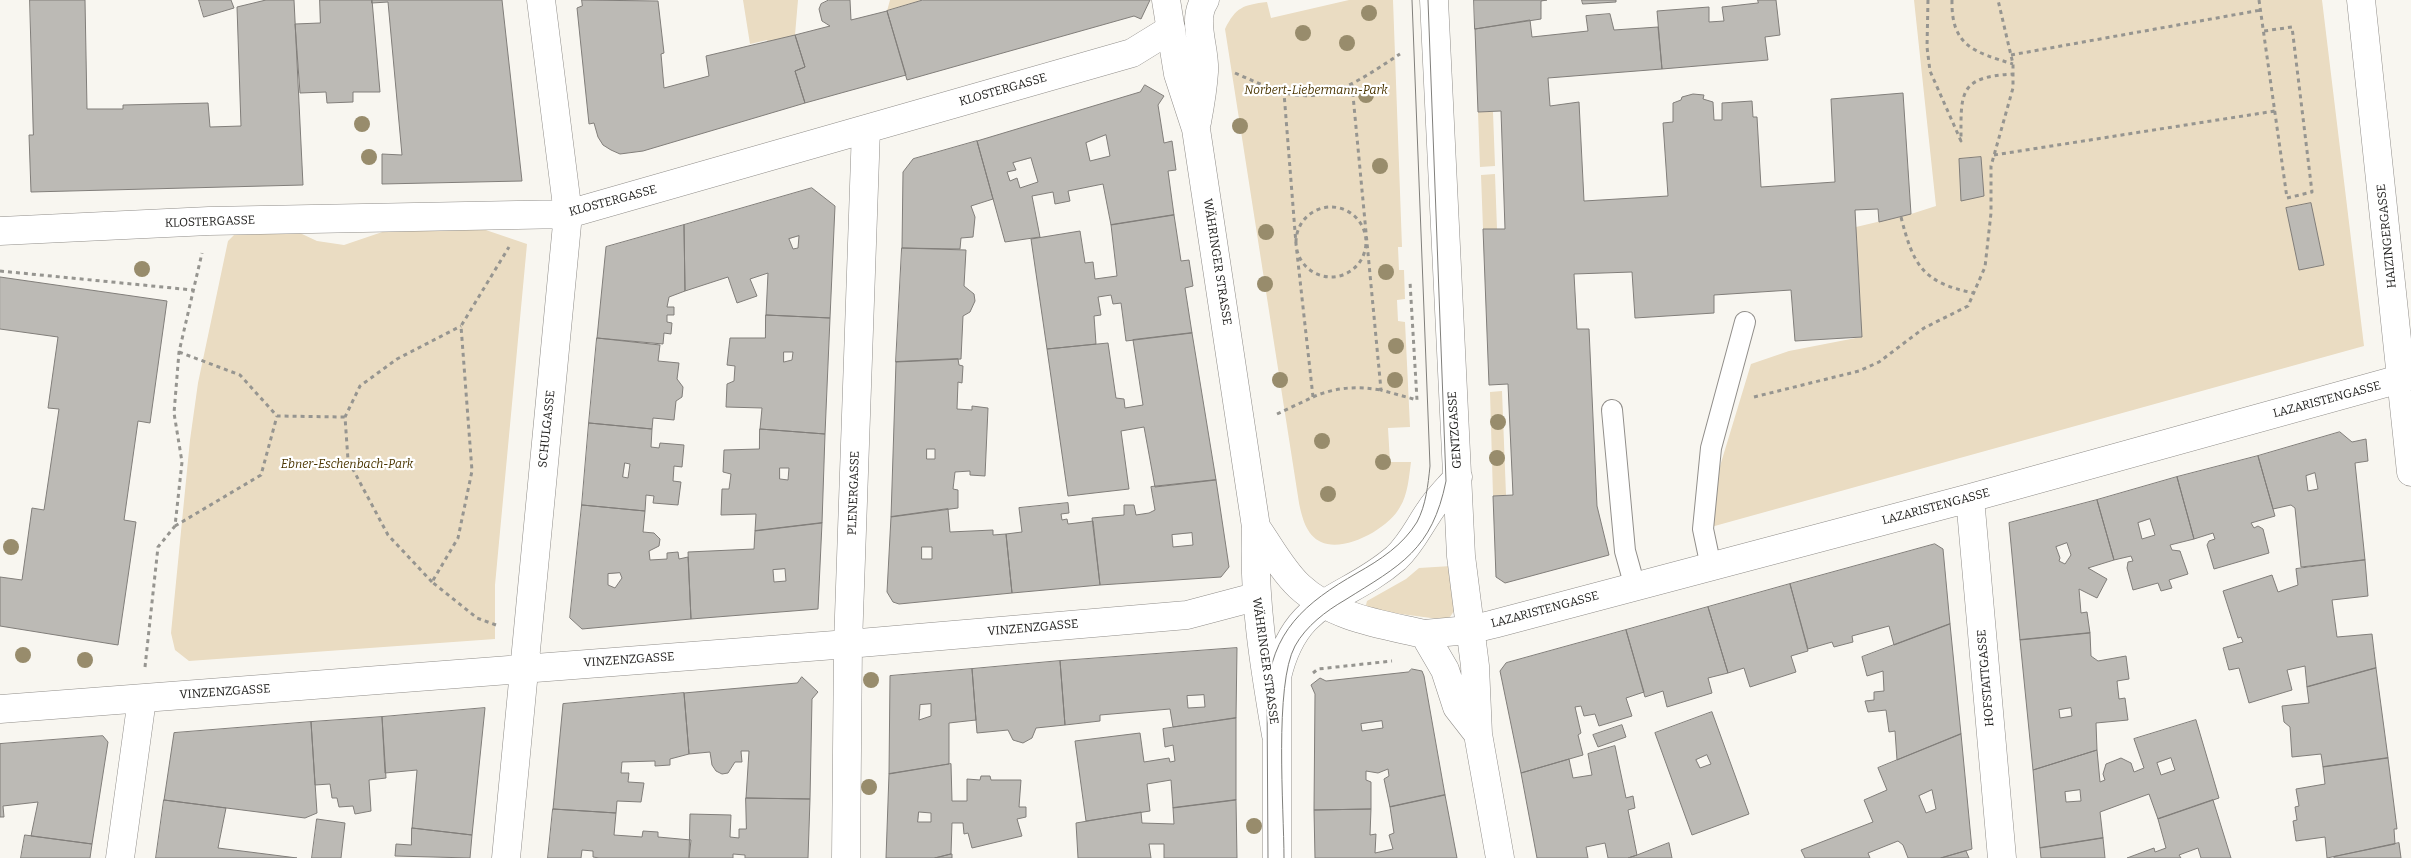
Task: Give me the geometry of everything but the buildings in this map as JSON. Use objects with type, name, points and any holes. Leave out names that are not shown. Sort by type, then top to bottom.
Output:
[{"type":"street","name":"SCHULGASSE","points":[[506,858],[568,214],[541,0]]},
{"type":"street","name":"WÄHRINGER STRASSE","points":[[1166,0],[1178,74],[1196,128],[1256,527],[1256,597],[1276,735]]},
{"type":"street","points":[[1196,128],[1204,71],[1199,27],[1201,5],[1205,0]]},
{"type":"street","name":"GENTZGASSE","points":[[1434,0],[1461,556],[1475,666],[1478,734],[1500,858]]},
{"type":"street","name":"HAIZINGERGASSE","points":[[2361,0],[2407,378],[2411,472]]},
{"type":"street","name":"KLOSTERGASSE","points":[[0,231],[209,221],[568,214],[1132,53],[1171,29]]},
{"type":"street","name":"PLENERGASSE","points":[[846,858],[848,644],[866,129]]},
{"type":"street","name":"LAZARISTENGASSE","points":[[1323,604],[1352,617],[1424,634],[1469,630],[1970,498],[2407,378]]},
{"type":"street","points":[[1323,604],[1395,558],[1415,538],[1429,510],[1458,477]]},
{"type":"street","name":"HOFSTATTGASSE","points":[[1970,498],[2002,858]]},
{"type":"street","name":"WÄHRINGER STRASSE","points":[[1256,527],[1300,586],[1323,604],[1295,631],[1282,658],[1277,677],[1276,858]]},
{"type":"street","name":"VINZENZGASSE","points":[[0,709],[848,644],[1187,615],[1256,597]]},
{"type":"street","points":[[1424,634],[1445,670],[1457,707],[1478,734]]},
{"type":"street","points":[[120,858],[142,699]]},
{"type":"lane","points":[[1711,567],[1703,529],[1711,448],[1745,322]]},
{"type":"lane","points":[[1612,410],[1625,551],[1635,587]]},
{"type":"path","points":[[1928,0],[1927,47],[1930,71],[1961,141],[1961,104],[1969,86],[1984,77],[2013,74]]},
{"type":"path","points":[[1952,0],[1955,30],[1965,43],[1986,56],[2013,64]]},
{"type":"path","points":[[1722,405],[1859,371],[1880,362],[1924,328],[1968,306],[1985,267],[1991,213],[1991,166],[2012,88],[2013,64],[1998,0]]},
{"type":"path","points":[[2260,0],[2261,10],[2264,32],[2275,110],[2287,198],[2312,192],[2292,27],[2264,32]]},
{"type":"path","points":[[2011,55],[2261,10]]},
{"type":"path","points":[[1233,72],[1284,93],[1320,95],[1352,85],[1400,54]]},
{"type":"path","points":[[1352,85],[1381,390]]},
{"type":"path","points":[[1284,93],[1296,244],[1313,397]]},
{"type":"path","points":[[1994,155],[2275,110]]},
{"type":"path","points":[[1328,207],[1337,207],[1354,214],[1360,221],[1367,239],[1363,257],[1358,265],[1343,276],[1334,277],[1316,274],[1302,262],[1296,244],[1299,227],[1304,219],[1319,209],[1328,207]]},
{"type":"path","points":[[527,637],[477,618],[432,582],[388,535],[348,460],[344,417],[360,386],[397,359],[461,326],[528,216]]},
{"type":"path","points":[[1901,217],[1910,250],[1930,277],[1958,290],[1974,293]]},
{"type":"path","points":[[175,526],[182,462],[174,413],[179,352],[209,221]]},
{"type":"path","points":[[0,272],[194,290]]},
{"type":"path","points":[[1277,414],[1330,390],[1346,388],[1381,390],[1417,400],[1410,282]]},
{"type":"path","points":[[432,582],[458,538],[472,471],[461,326]]},
{"type":"path","points":[[179,352],[240,375],[277,416],[344,417]]},
{"type":"path","points":[[142,699],[158,547],[175,526],[261,475],[277,416]]},
{"type":"path","points":[[1312,674],[1318,669],[1396,661]]},
{"type":"green space","points":[[743,0],[798,0],[795,35],[768,43],[767,40],[750,44]]},
{"type":"green space","points":[[890,0],[923,0],[887,11]]},
{"type":"green space","name":"Norbert-Liebermann-Park","points":[[1349,0],[1393,0],[1402,247],[1398,247],[1399,270],[1404,270],[1405,299],[1397,300],[1398,321],[1405,322],[1410,427],[1388,428],[1390,462],[1411,462],[1405,496],[1394,515],[1386,523],[1365,536],[1354,541],[1331,545],[1316,539],[1308,530],[1303,520],[1299,503],[1225,29],[1233,16],[1241,8],[1252,4],[1267,2],[1271,18]]},
{"type":"green space","points":[[1914,0],[2322,0],[2364,346],[1711,527],[1717,476],[1751,364],[1789,351],[1861,337],[1856,227],[1936,206]]},
{"type":"green space","points":[[1478,112],[1493,112],[1495,166],[1480,167]]},
{"type":"green space","points":[[1495,174],[1497,229],[1483,229],[1481,175]]},
{"type":"green space","name":"Ebner-Eschenbach-Park","points":[[471,225],[527,244],[495,585],[495,639],[189,661],[175,650],[171,633],[190,440],[198,383],[228,241],[237,232],[287,227],[317,241],[344,245],[397,227]]},
{"type":"green space","points":[[1502,391],[1506,495],[1493,496],[1490,392]]},
{"type":"green space","points":[[1451,566],[1454,611],[1446,620],[1371,610],[1366,605],[1367,601],[1406,579],[1419,568]]},
{"type":"tram line","points":[[1268,858],[1267,695],[1275,653],[1294,621],[1307,608],[1338,584],[1382,557],[1405,538],[1417,522],[1425,502],[1430,466],[1412,0]]},
{"type":"tram line","points":[[1284,858],[1282,717],[1288,664],[1295,646],[1305,632],[1324,614],[1398,565],[1423,540],[1440,504],[1446,481],[1428,0]]}]
